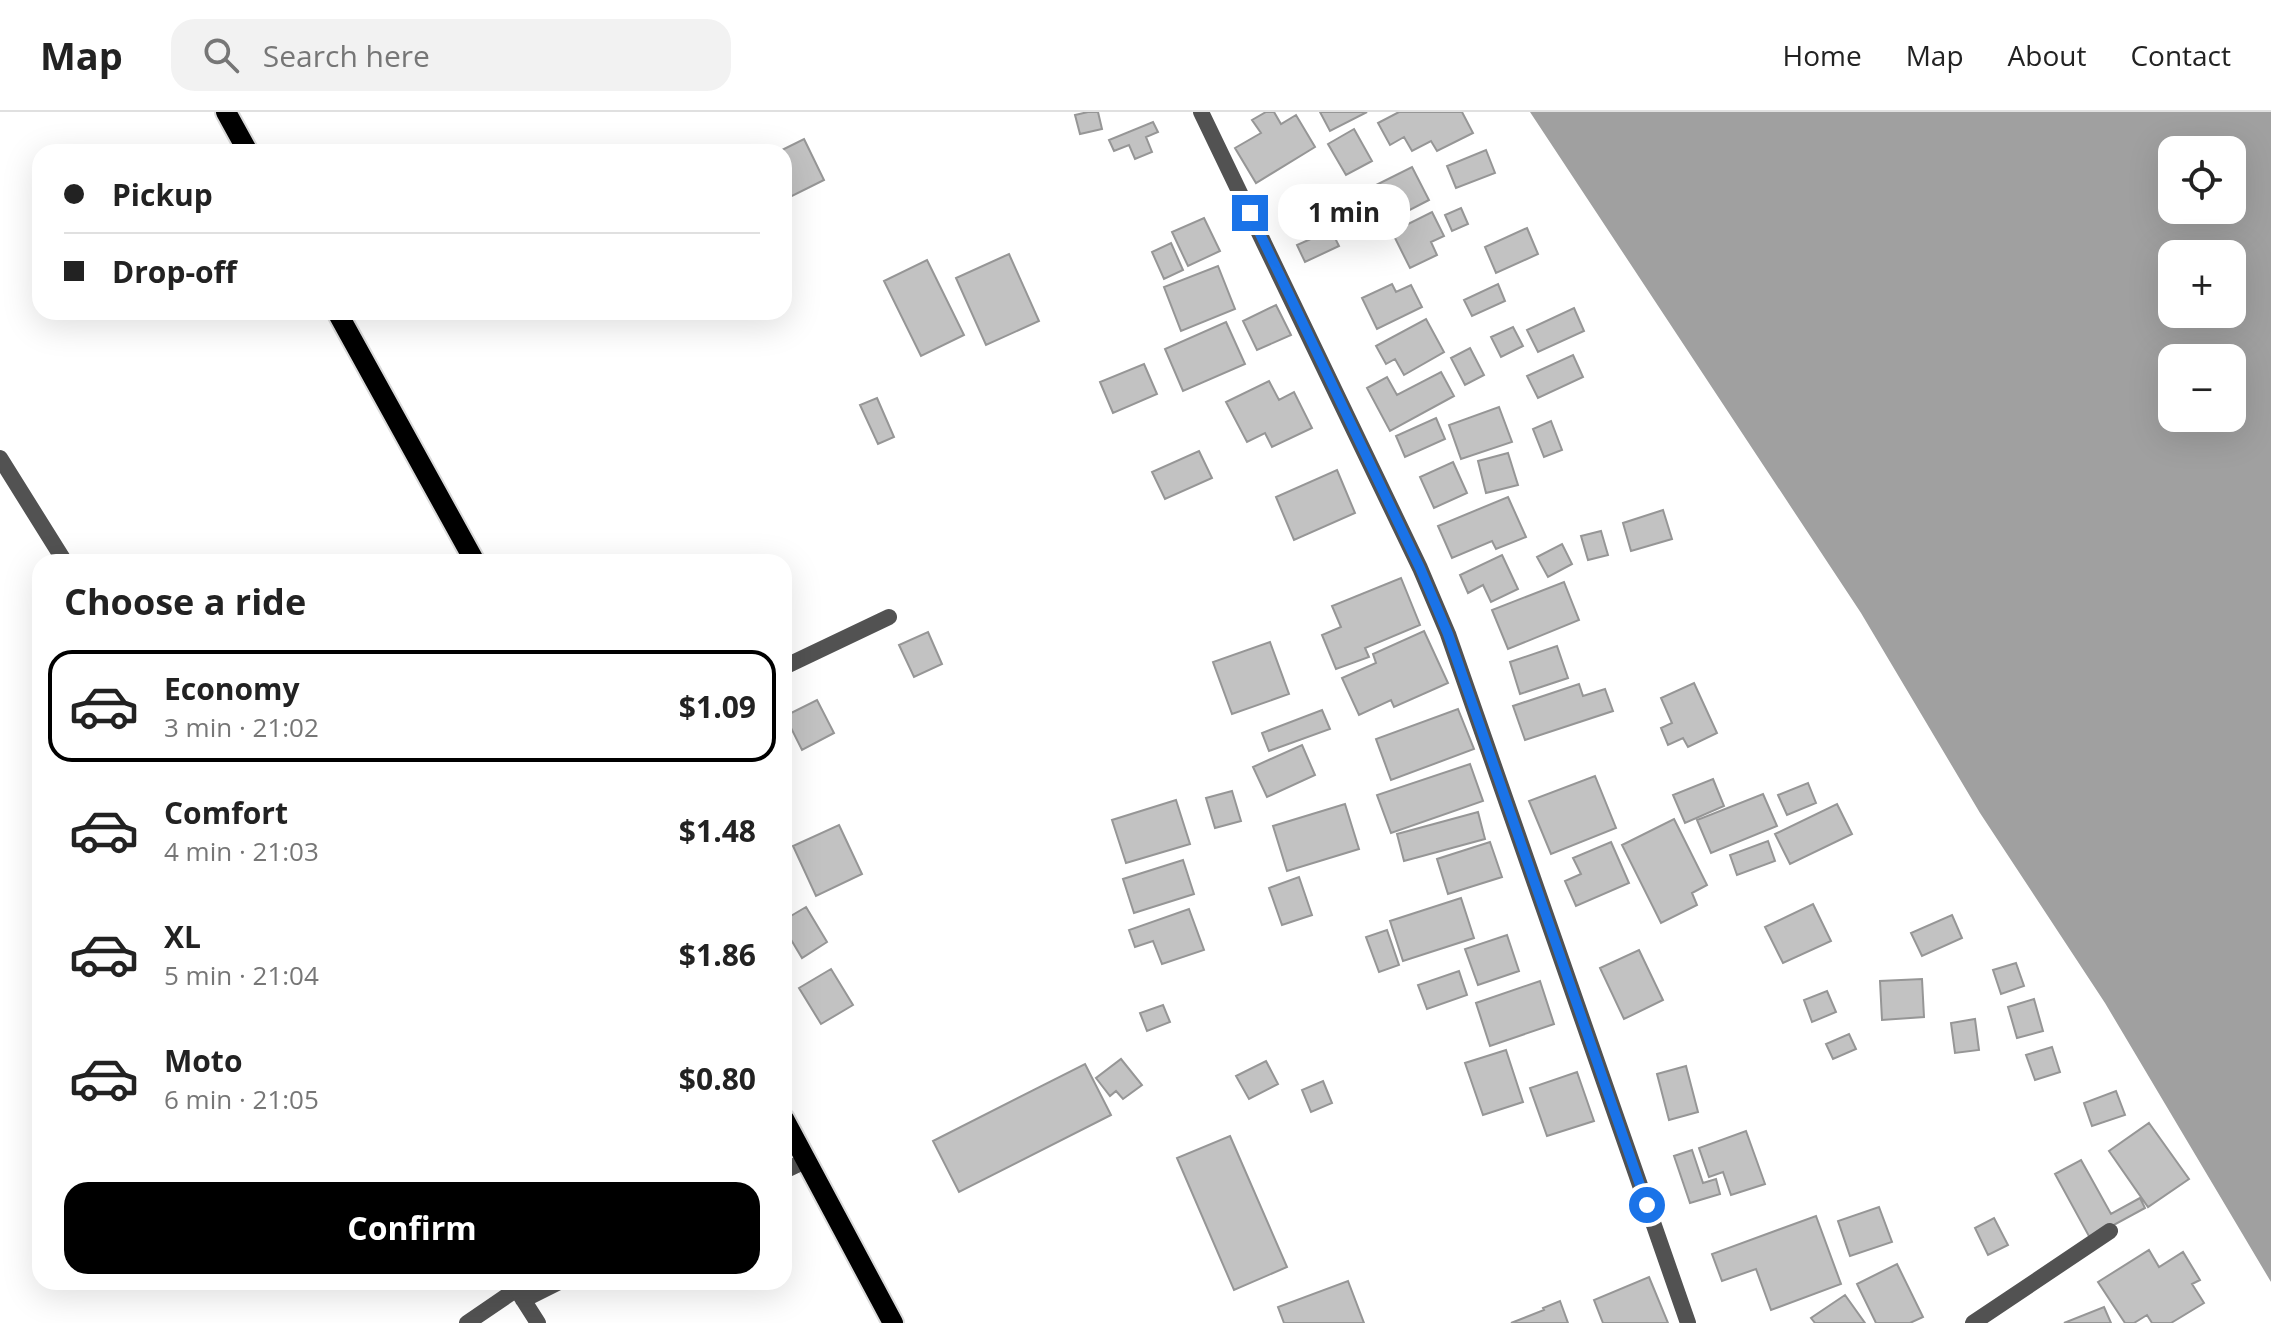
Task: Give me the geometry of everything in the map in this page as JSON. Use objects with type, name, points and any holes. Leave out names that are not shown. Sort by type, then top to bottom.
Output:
[{"type":"main road","points":[[226,112],[244,144]]},
{"type":"main road","points":[[341,320],[471,554]]},
{"type":"main road","points":[[792,1133],[893,1323]]},
{"type":"street","points":[[1201,112],[1420,568],[1448,634],[1688,1323]]},
{"type":"street","points":[[0,458],[60,554]]},
{"type":"street","points":[[792,663],[889,617]]},
{"type":"street","points":[[792,1167],[807,1160]]},
{"type":"street","points":[[1973,1323],[2110,1231]]},
{"type":"street","points":[[467,1323],[517,1290],[538,1323]]},
{"type":"shaded area","points":[[1530,112],[2271,112],[2271,1282],[2105,1003],[1980,813],[1861,613]]},
{"type":"building","points":[[1098,112],[1102,129],[1080,134],[1075,115]]},
{"type":"building","points":[[1266,112],[1274,112],[1281,124],[1296,115],[1315,147],[1256,183],[1235,148],[1261,133],[1252,120]]},
{"type":"building","points":[[1320,112],[1367,112],[1330,131]]},
{"type":"building","points":[[1399,112],[1462,112],[1473,133],[1437,151],[1431,141],[1412,151],[1404,137],[1390,145],[1378,123]]},
{"type":"building","points":[[1153,122],[1158,132],[1146,137],[1152,152],[1135,159],[1129,145],[1114,151],[1109,140]]},
{"type":"building","points":[[1354,129],[1372,161],[1346,175],[1328,144]]},
{"type":"building","points":[[804,139],[824,180],[792,196],[792,145]]},
{"type":"building","points":[[1486,150],[1495,173],[1456,188],[1447,166]]},
{"type":"building","points":[[1412,167],[1429,200],[1373,229],[1356,195]]},
{"type":"building","points":[[1320,202],[1331,224],[1317,230],[1306,208]]},
{"type":"building","points":[[1461,208],[1468,224],[1452,231],[1445,215]]},
{"type":"building","points":[[1432,212],[1444,236],[1431,242],[1437,255],[1410,268],[1392,232]]},
{"type":"building","points":[[1204,218],[1220,251],[1188,266],[1172,232]]},
{"type":"building","points":[[1527,228],[1538,254],[1496,273],[1485,247]]},
{"type":"building","points":[[1331,230],[1339,246],[1305,262],[1297,245]]},
{"type":"building","points":[[1171,243],[1183,270],[1164,279],[1152,252]]},
{"type":"building","points":[[1009,254],[1039,321],[986,345],[956,278]]},
{"type":"building","points":[[927,260],[964,335],[921,356],[884,281]]},
{"type":"building","points":[[1218,266],[1235,309],[1181,331],[1164,287]]},
{"type":"building","points":[[1392,284],[1396,292],[1411,285],[1422,307],[1377,329],[1362,298]]},
{"type":"building","points":[[1498,284],[1505,301],[1472,316],[1464,300]]},
{"type":"building","points":[[1276,305],[1291,335],[1257,350],[1243,321]]},
{"type":"building","points":[[1574,308],[1584,331],[1538,352],[1527,330]]},
{"type":"building","points":[[1426,319],[1444,352],[1404,375],[1395,359],[1386,364],[1376,346]]},
{"type":"building","points":[[1226,322],[1245,364],[1183,391],[1165,349]]},
{"type":"building","points":[[1513,327],[1523,346],[1501,357],[1491,337]]},
{"type":"building","points":[[1470,348],[1484,375],[1465,385],[1451,358]]},
{"type":"building","points":[[1573,355],[1583,377],[1538,398],[1527,376]]},
{"type":"building","points":[[1144,364],[1157,394],[1113,413],[1100,382]]},
{"type":"building","points":[[1441,372],[1454,396],[1390,431],[1367,388],[1387,377],[1397,395]]},
{"type":"building","points":[[1269,381],[1279,400],[1294,392],[1312,428],[1272,447],[1265,433],[1247,442],[1226,402]]},
{"type":"building","points":[[877,398],[894,437],[878,444],[860,405]]},
{"type":"building","points":[[1499,407],[1512,442],[1461,459],[1449,425]]},
{"type":"building","points":[[1436,418],[1445,439],[1405,457],[1396,436]]},
{"type":"building","points":[[1551,421],[1562,450],[1544,457],[1533,429]]},
{"type":"building","points":[[1199,451],[1212,478],[1165,499],[1152,472]]},
{"type":"building","points":[[1508,453],[1518,485],[1486,493],[1478,461]]},
{"type":"building","points":[[1453,462],[1467,493],[1434,508],[1420,477]]},
{"type":"building","points":[[1337,470],[1355,513],[1294,540],[1276,497]]},
{"type":"building","points":[[1508,497],[1526,537],[1496,549],[1492,541],[1452,558],[1438,526]]},
{"type":"building","points":[[1663,510],[1672,539],[1631,551],[1623,523]]},
{"type":"building","points":[[1601,531],[1608,555],[1588,560],[1581,536]]},
{"type":"building","points":[[1562,544],[1572,564],[1548,577],[1537,557]]},
{"type":"building","points":[[1502,555],[1518,589],[1491,602],[1483,585],[1468,593],[1460,575]]},
{"type":"building","points":[[1401,578],[1420,625],[1365,648],[1369,657],[1336,669],[1322,635],[1341,627],[1332,606]]},
{"type":"building","points":[[1564,582],[1579,620],[1508,649],[1492,610]]},
{"type":"building","points":[[1424,631],[1448,683],[1394,707],[1391,700],[1359,715],[1342,678],[1376,663],[1373,654]]},
{"type":"building","points":[[928,632],[942,664],[914,677],[899,645]]},
{"type":"building","points":[[1270,642],[1289,694],[1232,714],[1213,662]]},
{"type":"building","points":[[1557,646],[1568,678],[1520,694],[1510,662]]},
{"type":"building","points":[[1694,683],[1717,733],[1688,747],[1683,738],[1668,745],[1661,728],[1672,723],[1661,698]]},
{"type":"building","points":[[1579,684],[1583,696],[1605,689],[1613,711],[1525,740],[1513,706]]},
{"type":"building","points":[[817,700],[834,733],[802,750],[792,730],[792,712]]},
{"type":"building","points":[[1458,709],[1474,749],[1391,780],[1376,739]]},
{"type":"building","points":[[1322,710],[1330,729],[1269,751],[1262,733]]},
{"type":"building","points":[[1302,745],[1315,775],[1267,797],[1253,767]]},
{"type":"building","points":[[1470,764],[1483,801],[1391,833],[1377,795]]},
{"type":"building","points":[[1595,776],[1616,828],[1551,854],[1529,801]]},
{"type":"building","points":[[1713,779],[1724,806],[1685,823],[1673,795]]},
{"type":"building","points":[[1808,783],[1816,803],[1787,815],[1778,795]]},
{"type":"building","points":[[1232,791],[1241,821],[1215,828],[1206,798]]},
{"type":"building","points":[[1763,794],[1777,826],[1711,853],[1697,820]]},
{"type":"building","points":[[1176,800],[1190,844],[1126,863],[1112,820]]},
{"type":"building","points":[[1345,804],[1359,849],[1287,871],[1273,826]]},
{"type":"building","points":[[1837,804],[1852,834],[1790,864],[1775,834]]},
{"type":"building","points":[[1478,812],[1485,839],[1404,861],[1397,834]]},
{"type":"building","points":[[1674,819],[1707,885],[1692,893],[1697,905],[1661,923],[1622,845]]},
{"type":"building","points":[[839,825],[862,874],[816,896],[793,846]]},
{"type":"building","points":[[1768,841],[1775,861],[1737,875],[1730,855]]},
{"type":"building","points":[[1490,842],[1502,877],[1448,894],[1437,859]]},
{"type":"building","points":[[1611,842],[1629,883],[1576,906],[1565,881],[1581,874],[1573,858]]},
{"type":"building","points":[[1183,860],[1194,894],[1134,913],[1123,879]]},
{"type":"building","points":[[1299,877],[1312,915],[1282,925],[1269,888]]},
{"type":"building","points":[[1461,898],[1474,938],[1403,961],[1390,921]]},
{"type":"building","points":[[1813,904],[1831,941],[1783,963],[1765,927]]},
{"type":"building","points":[[806,907],[827,942],[802,958],[792,941],[792,915]]},
{"type":"building","points":[[1189,909],[1204,950],[1162,964],[1153,941],[1135,947],[1129,930]]},
{"type":"building","points":[[1952,915],[1962,938],[1922,956],[1911,933]]},
{"type":"building","points":[[1387,930],[1399,965],[1379,972],[1366,937]]},
{"type":"building","points":[[1507,935],[1519,971],[1478,985],[1465,949]]},
{"type":"building","points":[[1639,950],[1663,1000],[1624,1019],[1600,968]]},
{"type":"building","points":[[2016,963],[2024,986],[2001,994],[1993,970]]},
{"type":"building","points":[[831,969],[853,1005],[821,1024],[799,988]]},
{"type":"building","points":[[1459,971],[1467,995],[1427,1009],[1418,985]]},
{"type":"building","points":[[1922,979],[1924,1017],[1882,1020],[1880,981]]},
{"type":"building","points":[[1540,981],[1554,1024],[1490,1046],[1476,1003]]},
{"type":"building","points":[[1827,991],[1836,1012],[1812,1022],[1804,1000]]},
{"type":"building","points":[[2034,999],[2043,1031],[2017,1038],[2008,1007]]},
{"type":"building","points":[[1163,1005],[1170,1022],[1147,1031],[1140,1013]]},
{"type":"building","points":[[1975,1019],[1979,1050],[1955,1053],[1951,1023]]},
{"type":"building","points":[[1849,1034],[1856,1049],[1833,1059],[1826,1044]]},
{"type":"building","points":[[2052,1047],[2060,1072],[2035,1080],[2026,1055]]},
{"type":"building","points":[[1506,1050],[1523,1102],[1483,1115],[1465,1063]]},
{"type":"building","points":[[1121,1059],[1142,1085],[1123,1099],[1116,1091],[1110,1096],[1096,1078]]},
{"type":"building","points":[[1266,1061],[1278,1084],[1249,1099],[1236,1076]]},
{"type":"building","points":[[1085,1064],[1111,1115],[959,1192],[933,1141]]},
{"type":"building","points":[[1686,1066],[1698,1112],[1669,1120],[1657,1074]]},
{"type":"building","points":[[1577,1072],[1594,1121],[1547,1136],[1530,1088]]},
{"type":"building","points":[[1323,1081],[1332,1103],[1311,1112],[1302,1090]]},
{"type":"building","points":[[2116,1091],[2125,1115],[2092,1126],[2084,1103]]},
{"type":"building","points":[[2149,1123],[2189,1179],[2148,1207],[2109,1151]]},
{"type":"building","points":[[1746,1131],[1765,1184],[1731,1195],[1723,1172],[1709,1177],[1699,1148]]},
{"type":"building","points":[[1230,1136],[1287,1267],[1234,1290],[1177,1158]]},
{"type":"building","points":[[1692,1150],[1703,1183],[1716,1179],[1720,1194],[1690,1203],[1674,1156]]},
{"type":"building","points":[[2081,1160],[2111,1214],[2140,1198],[2145,1208],[2090,1238],[2055,1174]]},
{"type":"building","points":[[1879,1207],[1892,1242],[1850,1256],[1838,1221]]},
{"type":"building","points":[[1816,1216],[1841,1284],[1771,1310],[1756,1269],[1722,1281],[1712,1254]]},
{"type":"building","points":[[1994,1218],[2008,1245],[1988,1255],[1975,1228]]},
{"type":"building","points":[[2149,1250],[2159,1267],[2183,1252],[2200,1280],[2192,1284],[2204,1303],[2171,1323],[2152,1323],[2147,1315],[2134,1323],[2125,1323],[2098,1282]]},
{"type":"building","points":[[1897,1264],[1923,1317],[1910,1323],[1876,1323],[1857,1284]]},
{"type":"building","points":[[1649,1277],[1668,1323],[1603,1323],[1594,1300]]},
{"type":"building","points":[[1348,1281],[1364,1323],[1284,1323],[1278,1307]]},
{"type":"building","points":[[1845,1295],[1865,1323],[1815,1323],[1811,1318]]},
{"type":"building","points":[[1560,1301],[1568,1323],[1511,1323],[1544,1310]]},
{"type":"building","points":[[2104,1307],[2111,1323],[2064,1323]]},
{"type":"route","points":[[1250,213],[1420,568],[1448,634],[1647,1205]]}]
